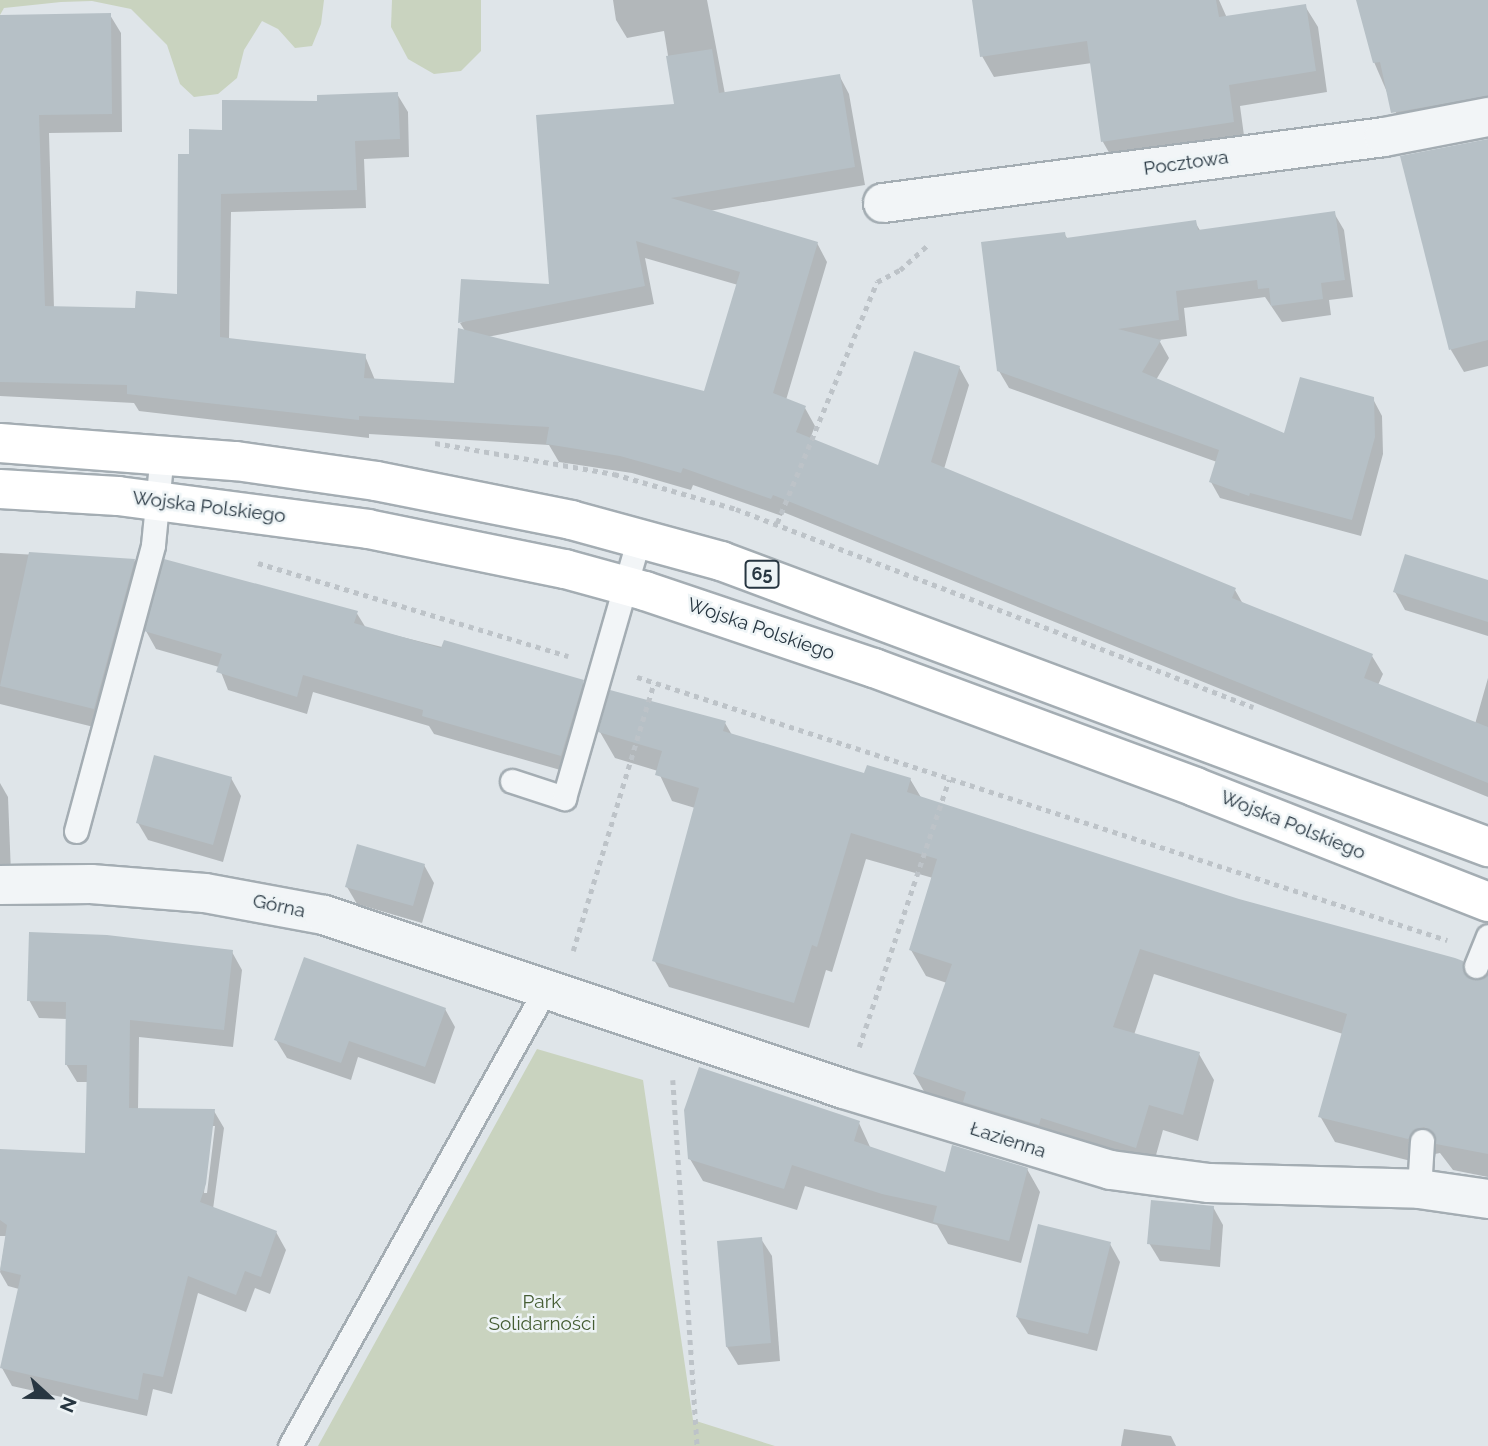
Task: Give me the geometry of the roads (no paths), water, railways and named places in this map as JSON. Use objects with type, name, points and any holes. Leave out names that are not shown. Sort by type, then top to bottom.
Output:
[{"type":"main road","name":"65","points":[[0,443],[162,454],[376,481],[502,505],[639,539],[794,585],[1488,847]]},
{"type":"main road","name":"Wojska Polskiego","points":[[0,489],[158,500],[368,529],[626,586],[861,663],[1195,787],[1488,902]]},
{"type":"street","name":"Pocztowa","points":[[883,204],[1384,137],[1488,117]]},
{"type":"street","name":"Górna","points":[[0,885],[91,884],[252,899],[557,978]]},
{"type":"street","name":"Łazienna","points":[[557,978],[670,1032],[1111,1170],[1209,1183],[1419,1189],[1488,1199]]},
{"type":"lane","points":[[76,831],[153,545],[162,454]]},
{"type":"lane","points":[[512,781],[564,798],[605,667],[639,539]]},
{"type":"lane","points":[[290,1446],[557,978]]},
{"type":"lane","points":[[1419,1189],[1422,1141]]},
{"type":"park label","name":"Park Solidarności","points":[[542,1313]]}]
